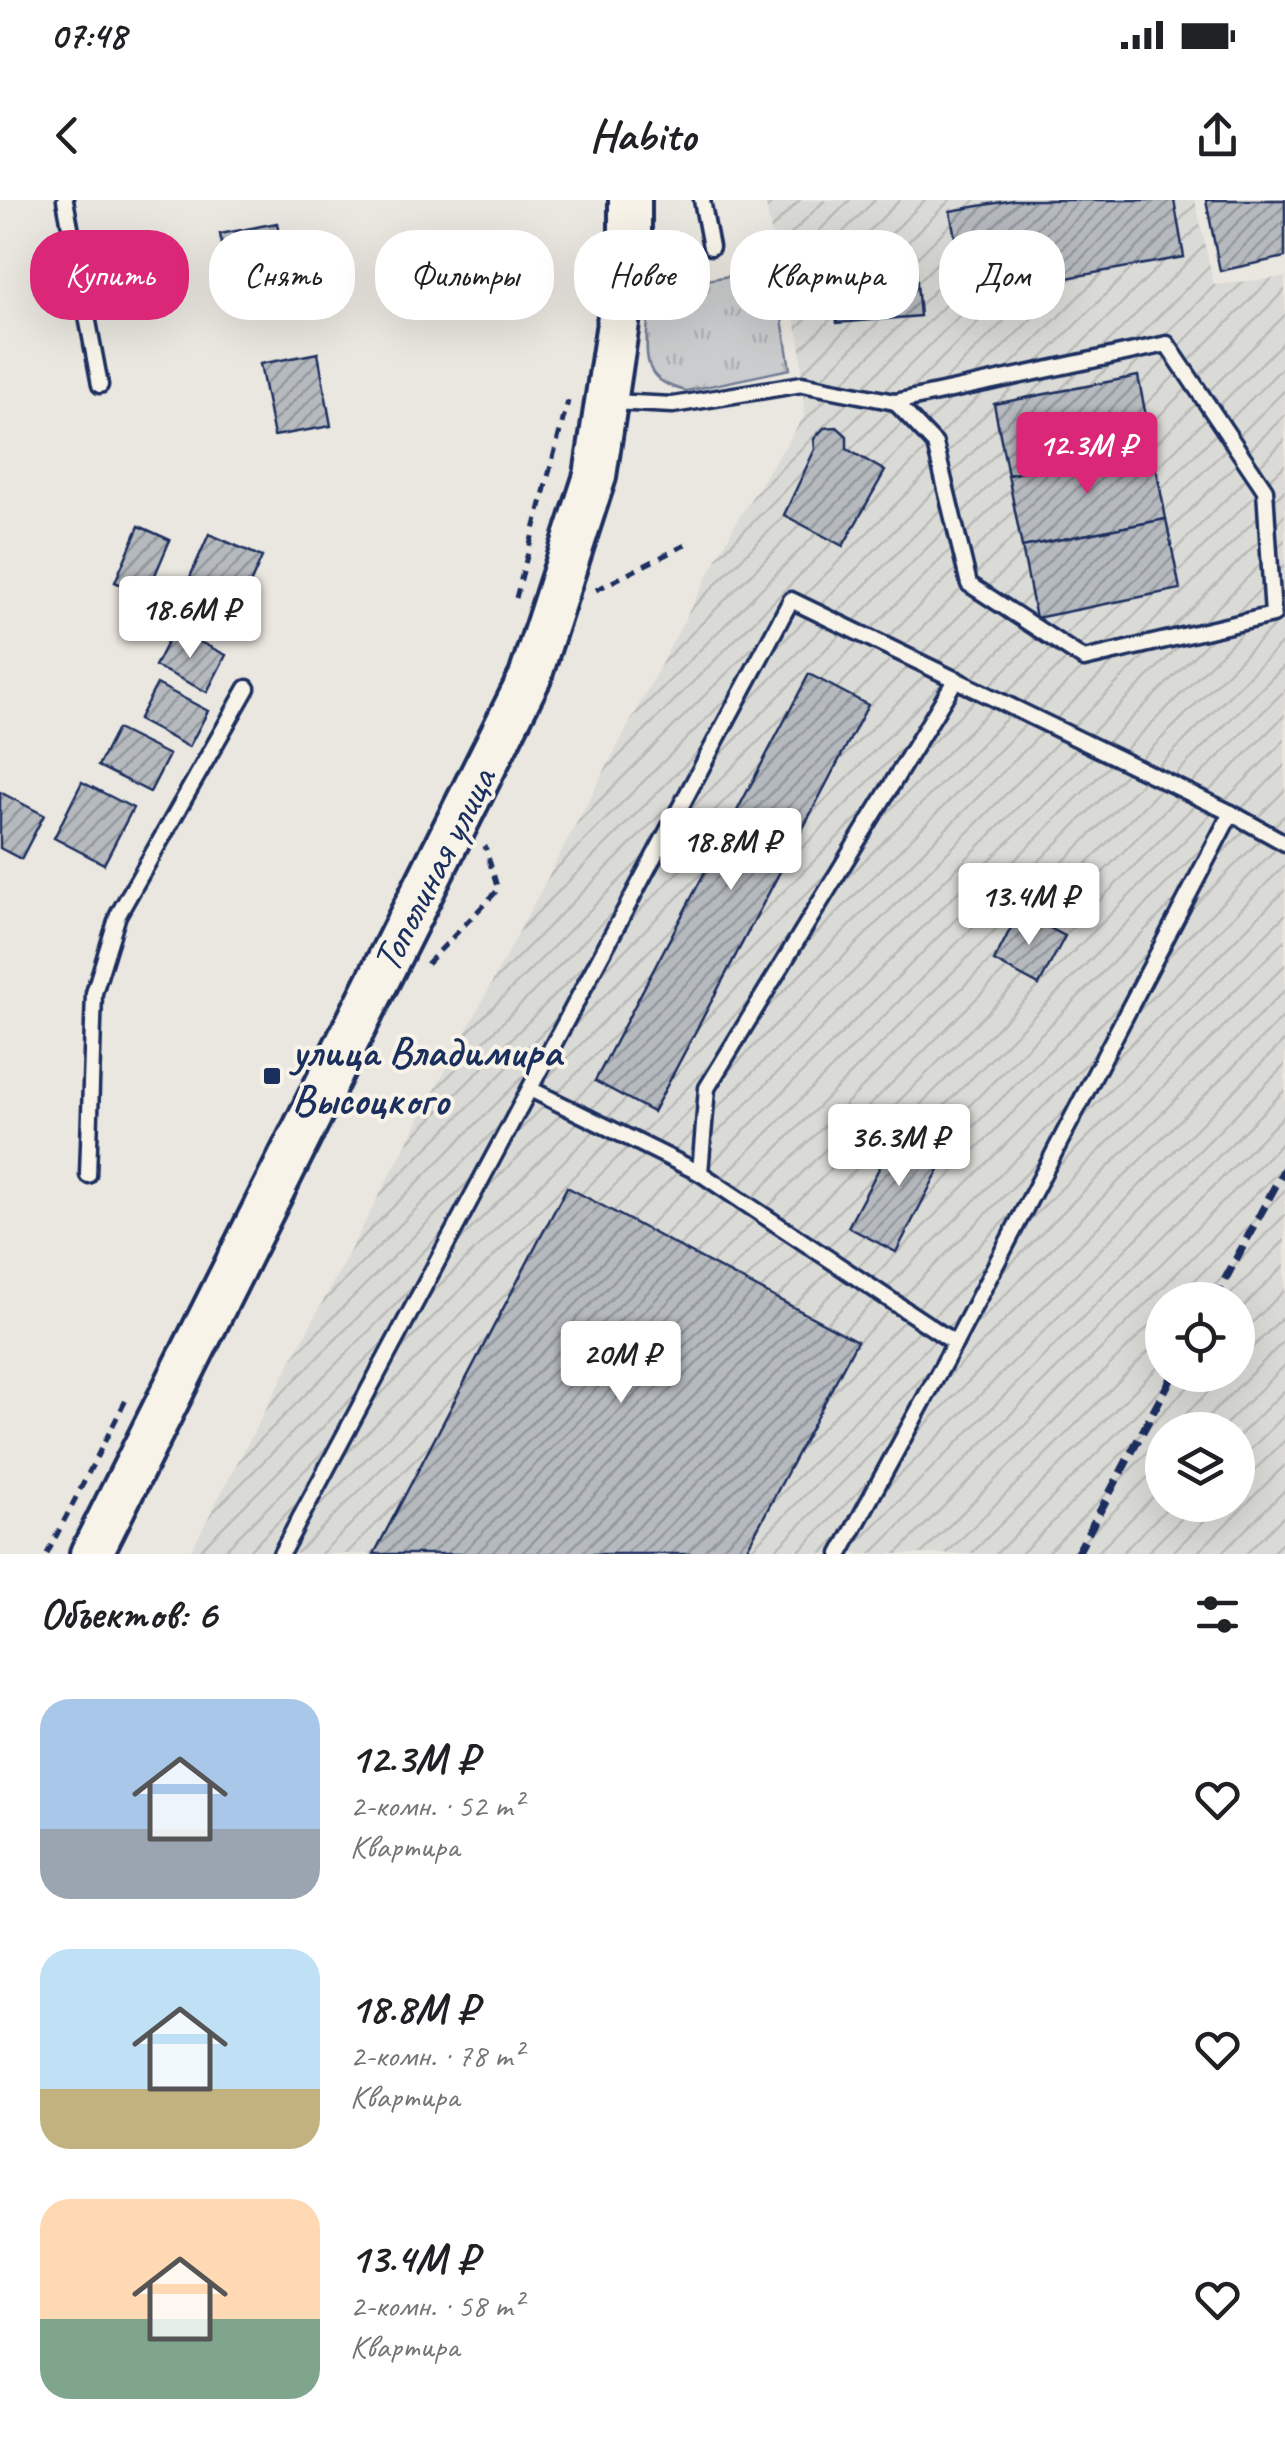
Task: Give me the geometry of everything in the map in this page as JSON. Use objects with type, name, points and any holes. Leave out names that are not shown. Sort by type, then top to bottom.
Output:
[{"type":"main road","name":"Тополиная улица","points":[[91,1554],[530,677],[595,476],[588,401],[630,243],[630,200]]},
{"type":"lane","points":[[65,200],[100,385]]},
{"type":"lane","points":[[702,200],[711,247]]},
{"type":"lane","points":[[588,401],[672,405],[802,384],[895,402],[1167,344],[1266,490],[1274,616],[1084,659],[970,584],[934,444],[895,402]]},
{"type":"lane","points":[[282,1554],[791,600],[1231,813],[1285,843]]},
{"type":"lane","points":[[700,1173],[707,1088],[956,679]]},
{"type":"lane","points":[[88,1176],[94,993],[118,915],[246,688]]},
{"type":"lane","points":[[840,1554],[955,1344],[1231,813]]},
{"type":"lane","points":[[530,1089],[700,1173],[955,1344]]},
{"type":"path","points":[[515,602],[588,401]]},
{"type":"path","points":[[47,1554],[128,1395]]},
{"type":"shaded area","points":[[765,200],[1195,200],[1214,285],[1285,277],[1285,1554],[189,1554],[738,519],[804,417],[800,340],[794,320],[919,320],[919,230],[771,230]]},
{"type":"green space","points":[[730,276],[730,320],[782,320],[790,369],[686,391],[657,378],[647,355],[648,320],[710,320],[710,279]]},
{"type":"building","points":[[1013,200],[1174,200],[1184,257],[1065,278],[1065,230],[954,230],[950,211]]},
{"type":"building","points":[[1206,200],[1285,200],[1285,257],[1220,271]]},
{"type":"building","points":[[277,223],[278,230],[241,230]]},
{"type":"building","points":[[318,353],[331,426],[274,436],[260,364]]},
{"type":"building","points":[[1138,376],[1152,446],[1008,475],[994,404]]},
{"type":"building","points":[[837,427],[847,436],[847,449],[885,471],[843,546],[784,515],[815,449],[814,439],[824,428]]},
{"type":"building","points":[[1152,446],[1166,519],[1022,547],[1008,475]]},
{"type":"building","points":[[1166,519],[1180,589],[1036,618],[1022,547]]},
{"type":"building","points":[[139,526],[170,540],[146,596],[115,582]]},
{"type":"building","points":[[209,534],[262,557],[232,625],[179,602]]},
{"type":"building","points":[[174,629],[226,655],[207,692],[155,666]]},
{"type":"building","points":[[809,674],[868,705],[653,1112],[595,1081]]},
{"type":"building","points":[[157,684],[208,711],[189,747],[138,720]]},
{"type":"building","points":[[117,729],[169,755],[150,792],[98,766]]},
{"type":"building","points":[[82,782],[133,808],[104,864],[54,838]]},
{"type":"building","points":[[0,792],[44,815],[21,859],[0,848]]},
{"type":"building","points":[[1019,912],[1065,936],[1039,985],[994,961]]},
{"type":"building","points":[[902,1125],[949,1150],[896,1252],[848,1227]]},
{"type":"building","points":[[567,1187],[857,1341],[744,1554],[374,1554]]},
{"type":"railway","points":[[1224,1282],[1285,1168]]},
{"type":"railway","points":[[1077,1554],[1164,1392]]},
{"type":"place","name":"улица Владимира Высоцкого","points":[[272,1076]]}]
